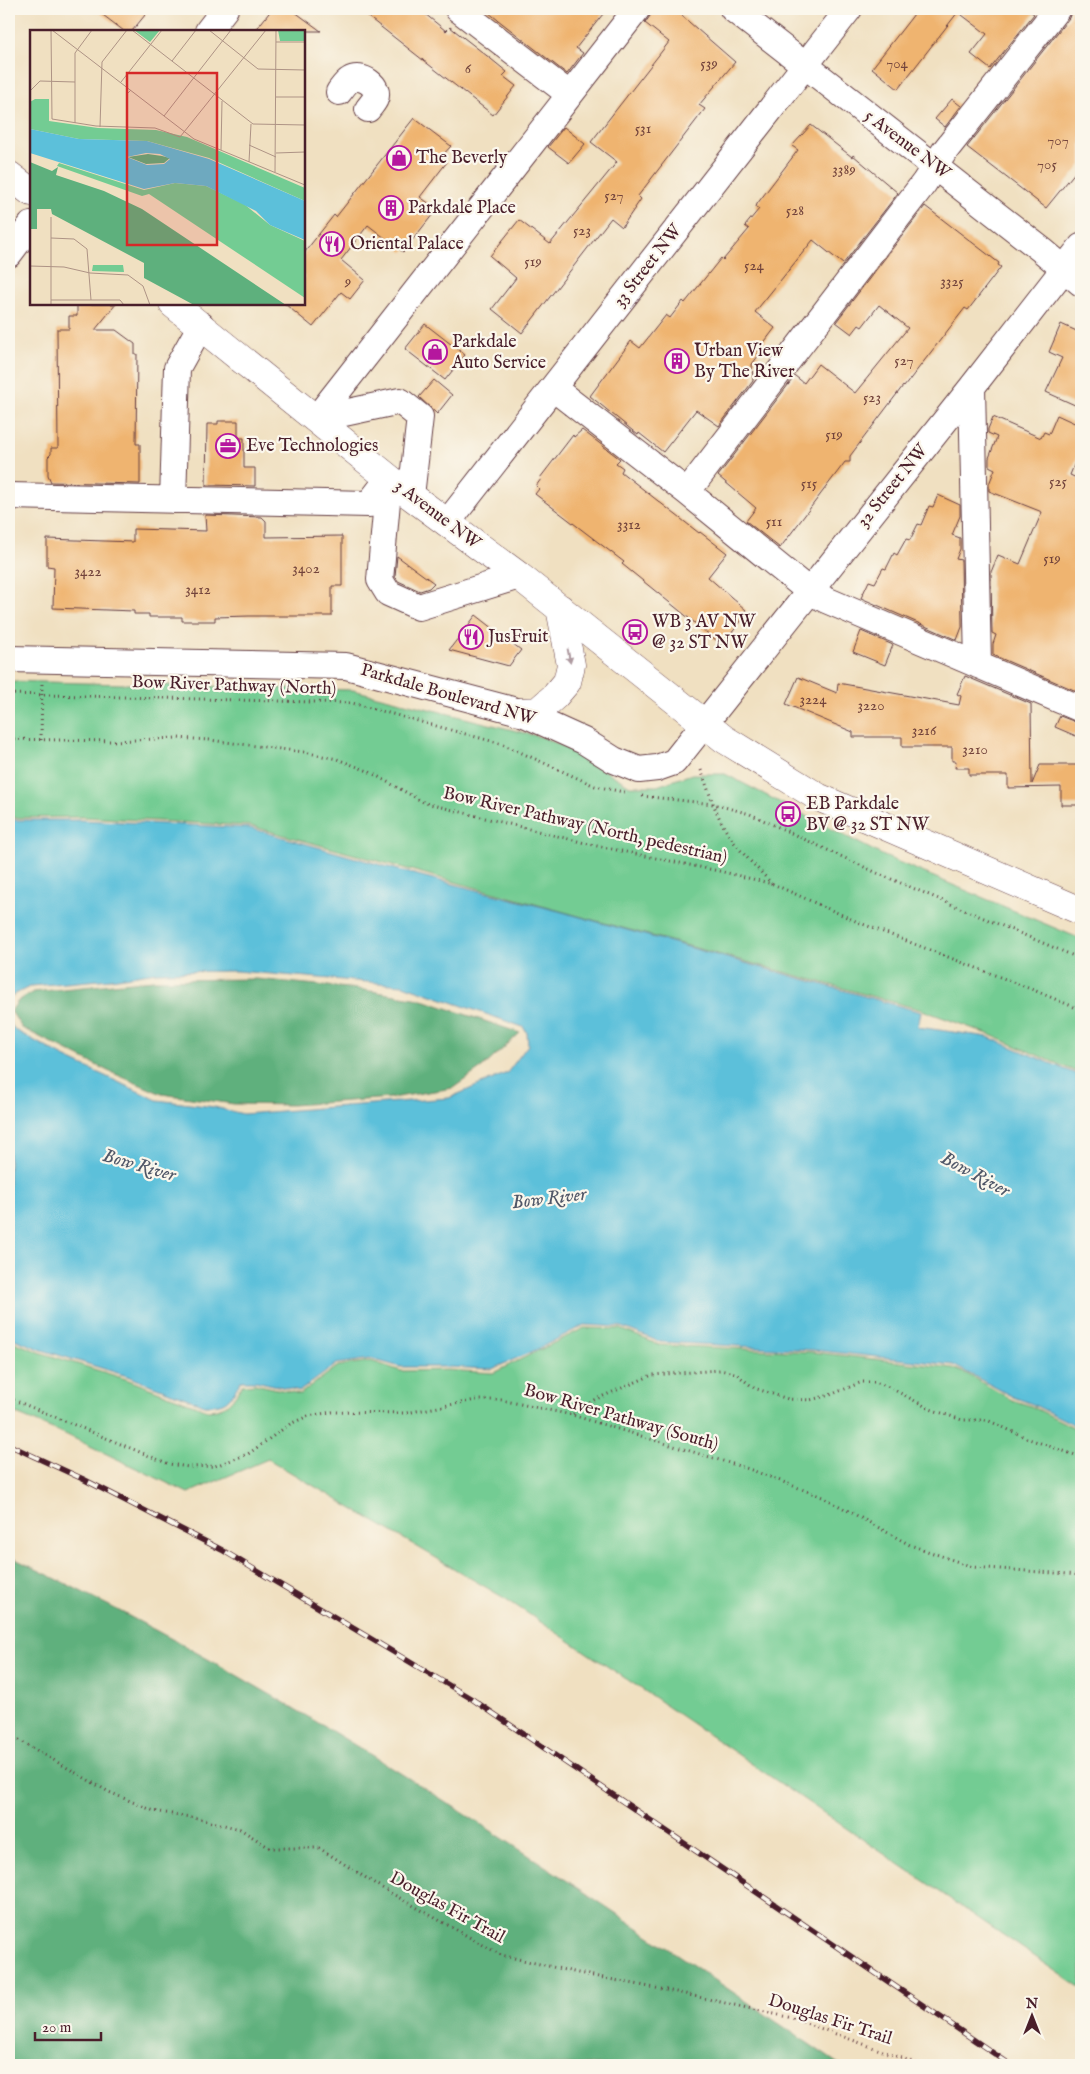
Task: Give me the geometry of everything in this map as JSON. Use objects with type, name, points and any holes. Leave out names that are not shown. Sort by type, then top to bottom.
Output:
[{"type":"main road","points":[[9,175],[30,191]]},
{"type":"main road","name":"3 Avenue NW","points":[[174,305],[411,496],[519,576],[704,724]]},
{"type":"main road","points":[[520,712],[538,711],[567,682],[571,665],[560,608]]},
{"type":"main road","points":[[704,724],[724,739],[818,797],[1081,911]]},
{"type":"street","points":[[209,30],[225,9]]},
{"type":"street","points":[[458,9],[569,94]]},
{"type":"street","points":[[316,419],[636,9]]},
{"type":"street","name":"5 Avenue NW","points":[[733,9],[1073,276]]},
{"type":"street","name":"33 Street NW","points":[[447,523],[848,9]]},
{"type":"street","points":[[687,492],[944,152],[1057,9]]},
{"type":"street","points":[[339,92],[350,79],[360,78],[368,81],[376,89],[376,98],[368,109]]},
{"type":"street","points":[[9,254],[30,227]]},
{"type":"street","name":"32 Street NW","points":[[704,724],[972,387],[1073,276],[1081,247]]},
{"type":"street","points":[[173,500],[178,368],[200,324]]},
{"type":"street","points":[[972,387],[978,665]]},
{"type":"street","points":[[553,388],[687,492],[809,591],[1081,709]]},
{"type":"street","points":[[316,419],[400,401],[420,417],[411,496]]},
{"type":"street","points":[[9,496],[369,504],[389,478]]},
{"type":"street","points":[[389,478],[380,580],[388,593],[419,607],[519,576]]},
{"type":"street","name":"Parkdale Boulevard NW","points":[[9,659],[346,666],[520,712],[584,741],[614,760],[640,770],[657,768],[674,762],[704,724]]},
{"type":"path","points":[[41,680],[41,740]]},
{"type":"path","name":"Bow River Pathway (North)","points":[[9,694],[352,703],[502,744],[596,786],[655,798],[713,804],[750,814],[877,874],[1081,959]]},
{"type":"path","name":"Bow River Pathway (North, pedestrian)","points":[[9,739],[112,741],[185,739],[304,752],[337,759],[368,771],[425,803],[597,846],[719,870],[772,884],[860,923],[1081,1010]]},
{"type":"path","points":[[702,770],[713,804],[724,828],[772,884]]},
{"type":"path","points":[[572,1415],[594,1400],[652,1375],[720,1370],[735,1373],[754,1388],[771,1394],[788,1399],[810,1400],[830,1395],[862,1382],[875,1382],[889,1387],[930,1409],[962,1420],[987,1420],[1029,1439],[1081,1457]]},
{"type":"path","name":"Bow River Pathway (South)","points":[[9,1398],[169,1464],[189,1467],[214,1466],[248,1454],[290,1424],[308,1416],[332,1412],[406,1413],[476,1400],[501,1400],[572,1415],[750,1469],[806,1490],[910,1545],[973,1567],[1081,1575]]},
{"type":"path","name":"Douglas Fir Trail","points":[[9,1741],[19,1740],[110,1792],[154,1811],[196,1818],[240,1829],[270,1848],[319,1848],[382,1888],[501,1955],[792,2018],[922,2065]]},
{"type":"green space","points":[[9,681],[353,690],[545,738],[575,752],[630,786],[657,786],[692,774],[725,774],[884,856],[1081,939],[1081,1074],[988,1034],[922,1010],[250,826],[82,817],[9,818]]},
{"type":"green space","points":[[256,979],[358,989],[420,999],[520,1033],[483,1067],[453,1088],[391,1098],[292,1105],[234,1104],[162,1094],[108,1071],[22,1028],[11,1011],[18,1001],[33,992],[153,980]]},
{"type":"green space","points":[[584,1328],[621,1329],[659,1345],[812,1352],[953,1368],[1012,1400],[1031,1406],[1081,1431],[1081,1988],[506,1599],[268,1459],[188,1493],[65,1434],[9,1411],[9,1340],[42,1353],[126,1379],[207,1410],[220,1408],[228,1404],[242,1385],[255,1384],[300,1394],[338,1366],[371,1361],[401,1371],[447,1370],[493,1373]]},
{"type":"green space","points":[[9,1556],[118,1610],[330,1730],[434,1794],[537,1861],[840,2065],[9,2065]]},
{"type":"water","name":"Bow River","points":[[9,820],[82,820],[250,828],[406,872],[559,911],[921,1012],[918,1027],[988,1037],[1081,1076],[1081,1428],[1032,1404],[1013,1397],[953,1365],[813,1350],[660,1342],[622,1327],[584,1325],[536,1350],[492,1369],[400,1367],[371,1359],[337,1364],[300,1391],[255,1381],[241,1381],[227,1400],[223,1403],[212,1405],[204,1405],[127,1376],[42,1350],[9,1337],[9,1022],[15,1030],[64,1057],[157,1100],[214,1107],[243,1114],[449,1098],[507,1073],[528,1045],[527,1033],[523,1027],[403,985],[236,971],[156,972],[111,979],[31,986],[10,997],[9,1000]]},
{"type":"building","points":[[95,9],[150,9],[133,30],[123,30]]},
{"type":"building","points":[[272,9],[291,9],[321,31],[305,30],[256,30]]},
{"type":"building","points":[[358,9],[419,9],[446,31],[450,27],[491,59],[507,72],[503,76],[516,86],[493,115]]},
{"type":"building","points":[[484,9],[607,9],[576,48],[583,53],[567,74]]},
{"type":"building","points":[[655,9],[674,9],[735,62],[699,105],[705,109],[638,196],[641,199],[622,227],[611,218],[522,333],[492,309],[516,278],[490,256],[519,220],[550,244],[617,162],[591,142],[669,42],[645,23]]},
{"type":"building","points":[[918,9],[1027,9],[1034,14],[990,69],[971,54],[987,34],[958,12],[898,89],[872,68]]},
{"type":"building","points":[[1072,9],[1081,9],[1081,165],[1046,208],[967,147],[1069,18]]},
{"type":"building","points":[[952,99],[961,106],[945,127],[935,119]]},
{"type":"building","points":[[414,118],[451,146],[441,157],[447,162],[420,197],[437,209],[403,252],[368,225],[341,260],[365,280],[350,299],[341,292],[313,327],[286,305],[305,305],[305,252],[334,215],[336,217]]},
{"type":"building","points":[[811,125],[852,157],[853,155],[898,193],[843,264],[813,240],[755,312],[775,328],[756,353],[759,355],[752,364],[753,381],[719,426],[696,410],[663,452],[639,433],[638,435],[590,396],[631,341],[640,348],[666,315],[670,318],[683,301],[685,303],[721,258],[723,260],[749,229],[745,226],[759,209],[756,207],[757,204],[798,150],[792,146]]},
{"type":"building","points":[[564,127],[585,144],[569,163],[548,147]]},
{"type":"building","points":[[925,206],[999,263],[998,265],[1001,267],[968,310],[965,308],[903,386],[850,456],[850,462],[845,462],[780,548],[746,521],[756,508],[718,476],[795,376],[804,383],[818,364],[855,393],[908,328],[879,305],[862,327],[859,325],[852,334],[836,322]]},
{"type":"building","points":[[77,305],[115,305],[95,330],[116,330],[135,344],[135,354],[137,354],[136,444],[140,444],[140,484],[51,482],[48,475],[48,457],[51,454],[51,448],[58,448],[57,329],[69,329],[69,316],[77,316]]},
{"type":"building","name":"Parkdale Auto Service","points":[[425,324],[465,355],[445,380],[405,349]]},
{"type":"building","points":[[1061,324],[1081,333],[1081,396],[1077,406],[1046,392],[1062,358],[1049,352]]},
{"type":"building","points":[[434,380],[452,395],[437,414],[419,397]]},
{"type":"building","points":[[1057,415],[1081,426],[1081,448],[1070,475],[1081,480],[1081,693],[993,655],[993,644],[996,635],[992,633],[991,572],[998,555],[1020,564],[1042,512],[989,491],[989,484],[995,469],[989,466],[989,458],[997,437],[988,433],[988,429],[993,417],[1041,438],[1044,432],[1049,434]]},
{"type":"building","points":[[218,421],[238,421],[238,438],[244,438],[244,468],[255,468],[255,486],[206,485],[207,424],[218,424]]},
{"type":"building","points":[[582,430],[620,459],[616,463],[623,468],[621,472],[727,553],[708,577],[746,610],[740,618],[742,620],[722,645],[622,564],[624,562],[535,494],[539,489],[536,486],[540,478],[573,435],[574,437]]},
{"type":"building","points":[[938,495],[960,505],[960,516],[952,535],[960,538],[960,549],[956,559],[961,560],[962,627],[957,640],[861,598],[869,581],[875,583],[883,568],[886,569],[894,553],[897,555],[906,539],[910,540],[918,524],[921,525],[929,506],[933,507]]},
{"type":"building","points":[[205,515],[262,517],[266,521],[266,537],[342,536],[342,586],[332,586],[332,616],[215,617],[215,621],[182,621],[182,617],[149,617],[149,614],[134,614],[134,611],[53,608],[54,567],[47,566],[47,539],[133,542],[133,529],[206,531]]},
{"type":"building","points":[[397,556],[434,583],[429,588],[420,591],[398,581],[395,576]]},
{"type":"building","points":[[476,615],[521,650],[509,666],[449,650]]},
{"type":"building","points":[[861,631],[893,645],[885,665],[853,652]]},
{"type":"building","points":[[965,676],[1031,704],[1032,784],[1040,765],[1081,765],[1081,805],[1061,805],[1061,787],[1008,788],[1008,775],[969,775],[969,768],[955,768],[956,761],[952,761],[952,747],[902,747],[902,737],[853,737],[853,732],[786,704],[798,677],[837,693],[838,683],[959,705],[961,696],[957,694]]},
{"type":"building","points":[[1060,716],[1081,724],[1076,736],[1055,727]]},
{"type":"railway","points":[[9,1445],[83,1479],[222,1550],[472,1699],[1011,2065]]},
{"type":"place","name":"The Beverly","points":[[399,158]]},
{"type":"place","name":"Parkdale Place","points":[[391,208]]},
{"type":"place","name":"Oriental Palace","points":[[332,244]]},
{"type":"place","name":"Parkdale Auto Service","points":[[435,352]]},
{"type":"place","name":"Urban View By The River","points":[[677,361]]},
{"type":"place","name":"Eve Technologies","points":[[228,446]]},
{"type":"place","name":"WB 3 AV NW @ 32 ST NW","points":[[635,632]]},
{"type":"place","name":"JusFruit","points":[[471,637]]},
{"type":"place","name":"EB Parkdale BV @ 32 ST NW","points":[[788,814]]}]
